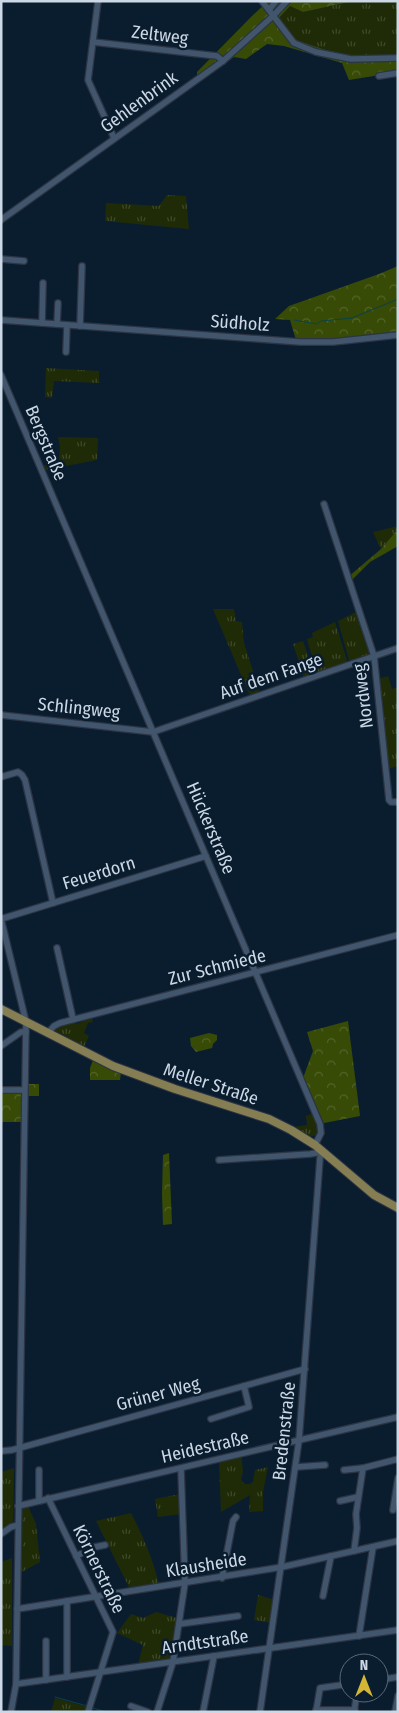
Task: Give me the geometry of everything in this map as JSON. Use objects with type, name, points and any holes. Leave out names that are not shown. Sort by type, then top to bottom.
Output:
[{"type":"main road","name":"Meller Straße","points":[[1,1008],[113,1066],[175,1089],[269,1119],[291,1130],[315,1145],[374,1195],[398,1208]]},
{"type":"street","points":[[98,1],[88,80],[114,138]]},
{"type":"street","points":[[262,1],[294,43],[316,52],[351,59],[398,58]]},
{"type":"street","points":[[269,10],[276,1]]},
{"type":"street","name":"Gehlenbrink","points":[[1,220],[222,60],[273,16],[287,1]]},
{"type":"street","name":"Zeltweg","points":[[92,42],[217,56],[222,60]]},
{"type":"street","points":[[380,76],[398,73]]},
{"type":"street","points":[[1,260],[24,261]]},
{"type":"street","points":[[80,326],[82,266]]},
{"type":"street","points":[[42,323],[43,282]]},
{"type":"street","points":[[57,324],[58,303]]},
{"type":"street","name":"Südholz","points":[[1,320],[300,342],[333,342],[398,335]]},
{"type":"street","points":[[66,352],[67,325]]},
{"type":"street","name":"Bergstraße","points":[[1,375],[64,522]]},
{"type":"street","name":"Nordweg","points":[[324,504],[374,656],[391,802],[398,802]]},
{"type":"street","name":"Hückerstraße","points":[[64,522],[320,1124],[321,1134],[315,1145]]},
{"type":"street","name":"Auf dem Fange","points":[[153,732],[398,648]]},
{"type":"street","name":"Schlingweg","points":[[1,715],[153,732]]},
{"type":"street","points":[[1,777],[18,772],[22,775],[53,903]]},
{"type":"street","name":"Feuerdorn","points":[[1,919],[206,856]]},
{"type":"street","points":[[1,919],[26,1022],[16,1684],[11,1712]]},
{"type":"street","name":"Zur Schmiede","points":[[48,1033],[57,1024],[73,1019],[398,936]]},
{"type":"street","points":[[57,948],[73,1019]]},
{"type":"street","points":[[1,1046],[21,1032],[26,1032]]},
{"type":"street","points":[[1,1090],[24,1090]]},
{"type":"street","points":[[219,1160],[322,1152]]},
{"type":"street","name":"Bredenstraße","points":[[260,1712],[300,1440],[320,1158],[322,1152]]},
{"type":"street","name":"Grüner Weg","points":[[2,1451],[19,1448],[305,1369]]},
{"type":"street","points":[[211,1419],[249,1407],[244,1386]]},
{"type":"street","name":"Heidestraße","points":[[18,1506],[398,1417]]},
{"type":"street","points":[[344,1470],[362,1468],[398,1459]]},
{"type":"street","points":[[296,1467],[325,1464]]},
{"type":"street","points":[[157,1712],[173,1662],[185,1583],[181,1468]]},
{"type":"street","points":[[354,1551],[357,1528],[356,1514],[362,1468]]},
{"type":"street","points":[[39,1470],[39,1501]]},
{"type":"street","points":[[393,1510],[398,1478]]},
{"type":"street","points":[[340,1501],[358,1497]]},
{"type":"street","name":"Körnerstraße","points":[[48,1498],[113,1632],[88,1712]]},
{"type":"street","points":[[222,1578],[233,1521],[236,1517]]},
{"type":"street","points":[[1,1534],[11,1527],[18,1525]]},
{"type":"street","name":"Klausheide","points":[[17,1609],[222,1578],[282,1567],[398,1541]]},
{"type":"street","points":[[76,1556],[95,1547],[105,1545]]},
{"type":"street","points":[[359,1636],[373,1547]]},
{"type":"street","points":[[323,1596],[331,1556]]},
{"type":"street","points":[[67,1601],[67,1676]]},
{"type":"street","points":[[179,1624],[238,1616]]},
{"type":"street","name":"Arndtstraße","points":[[16,1684],[398,1630]]},
{"type":"street","points":[[46,1640],[46,1680]]},
{"type":"street","points":[[202,1712],[214,1656]]},
{"type":"street","points":[[339,1685],[320,1688],[316,1711],[355,1711]]},
{"type":"street","points":[[395,1712],[398,1696]]},
{"type":"street","points":[[131,1706],[148,1712]]},
{"type":"green space","points":[[268,1],[354,1],[303,12],[290,6],[279,18],[293,39],[335,53],[398,55],[398,72],[349,80],[342,63],[284,46],[267,44],[246,59],[234,57],[197,84],[197,72]]},
{"type":"green space","points":[[354,1],[398,1],[398,55],[335,53],[293,39],[279,18],[290,6],[303,12]]},
{"type":"green space","points":[[167,195],[186,196],[189,229],[105,221],[106,203],[159,206]]},
{"type":"green space","points":[[398,266],[398,332],[321,340],[296,340],[290,320],[275,319],[289,306]]},
{"type":"green space","points":[[46,368],[99,371],[99,383],[54,381],[52,398],[45,397]]},
{"type":"green space","points":[[58,437],[98,438],[97,460],[45,470],[42,466],[59,460],[60,447]]},
{"type":"green space","points":[[398,526],[398,529],[381,549],[373,532]]},
{"type":"green space","points":[[398,529],[398,546],[370,562],[350,582],[348,577],[381,549]]},
{"type":"green space","points":[[213,609],[234,609],[236,621],[242,622],[244,643],[259,690],[258,693],[250,696]]},
{"type":"green space","points":[[358,611],[370,652],[369,655],[353,661],[349,660],[338,621]]},
{"type":"green space","points":[[335,622],[347,660],[346,663],[317,674],[307,639],[313,637],[312,633]]},
{"type":"green space","points":[[303,641],[314,674],[304,677],[293,644]]},
{"type":"green space","points":[[388,676],[392,689],[398,687],[398,766],[388,769],[378,679]]},
{"type":"green space","points":[[92,1018],[93,1022],[88,1023],[84,1033],[89,1036],[84,1047],[57,1035],[55,1030],[57,1027],[76,1022],[76,1024]]},
{"type":"green space","points":[[348,1021],[360,1116],[324,1123],[303,1078],[313,1051],[307,1032]]},
{"type":"green space","points":[[209,1033],[217,1035],[217,1040],[212,1048],[196,1052],[191,1046],[190,1038]]},
{"type":"green space","points":[[93,1060],[121,1072],[120,1080],[90,1080],[90,1068]]},
{"type":"green space","points":[[28,1084],[39,1084],[39,1096],[28,1096],[27,1122],[1,1122],[1,1092],[27,1094]]},
{"type":"green space","points":[[314,1113],[318,1128],[316,1135],[309,1137],[293,1127],[307,1125],[306,1116]]},
{"type":"green space","points":[[169,1153],[172,1224],[163,1225],[163,1155]]},
{"type":"green space","points":[[241,1455],[243,1471],[241,1480],[244,1484],[253,1482],[255,1470],[268,1467],[263,1492],[263,1511],[249,1512],[250,1495],[221,1512],[219,1461]]},
{"type":"green space","points":[[14,1468],[13,1522],[1,1531],[1,1472]]},
{"type":"green space","points":[[180,1494],[181,1514],[158,1517],[155,1499]]},
{"type":"green space","points":[[28,1506],[36,1524],[40,1562],[20,1573],[20,1511]]},
{"type":"green space","points":[[131,1513],[154,1566],[159,1585],[130,1589],[96,1521]]},
{"type":"green space","points":[[12,1558],[12,1646],[1,1645],[1,1562]]},
{"type":"green space","points":[[258,1595],[275,1600],[272,1623],[254,1620]]},
{"type":"green space","points":[[156,1612],[177,1618],[171,1660],[138,1665],[143,1645],[117,1633],[131,1614],[143,1618]]},
{"type":"green space","points":[[55,1698],[87,1707],[86,1712],[51,1712]]},
{"type":"waterway","points":[[294,320],[317,324],[321,321],[352,318],[398,299]]},
{"type":"waterway","points":[[55,1697],[87,1706]]},
{"type":"waterway","points":[[93,1708],[106,1712]]}]
